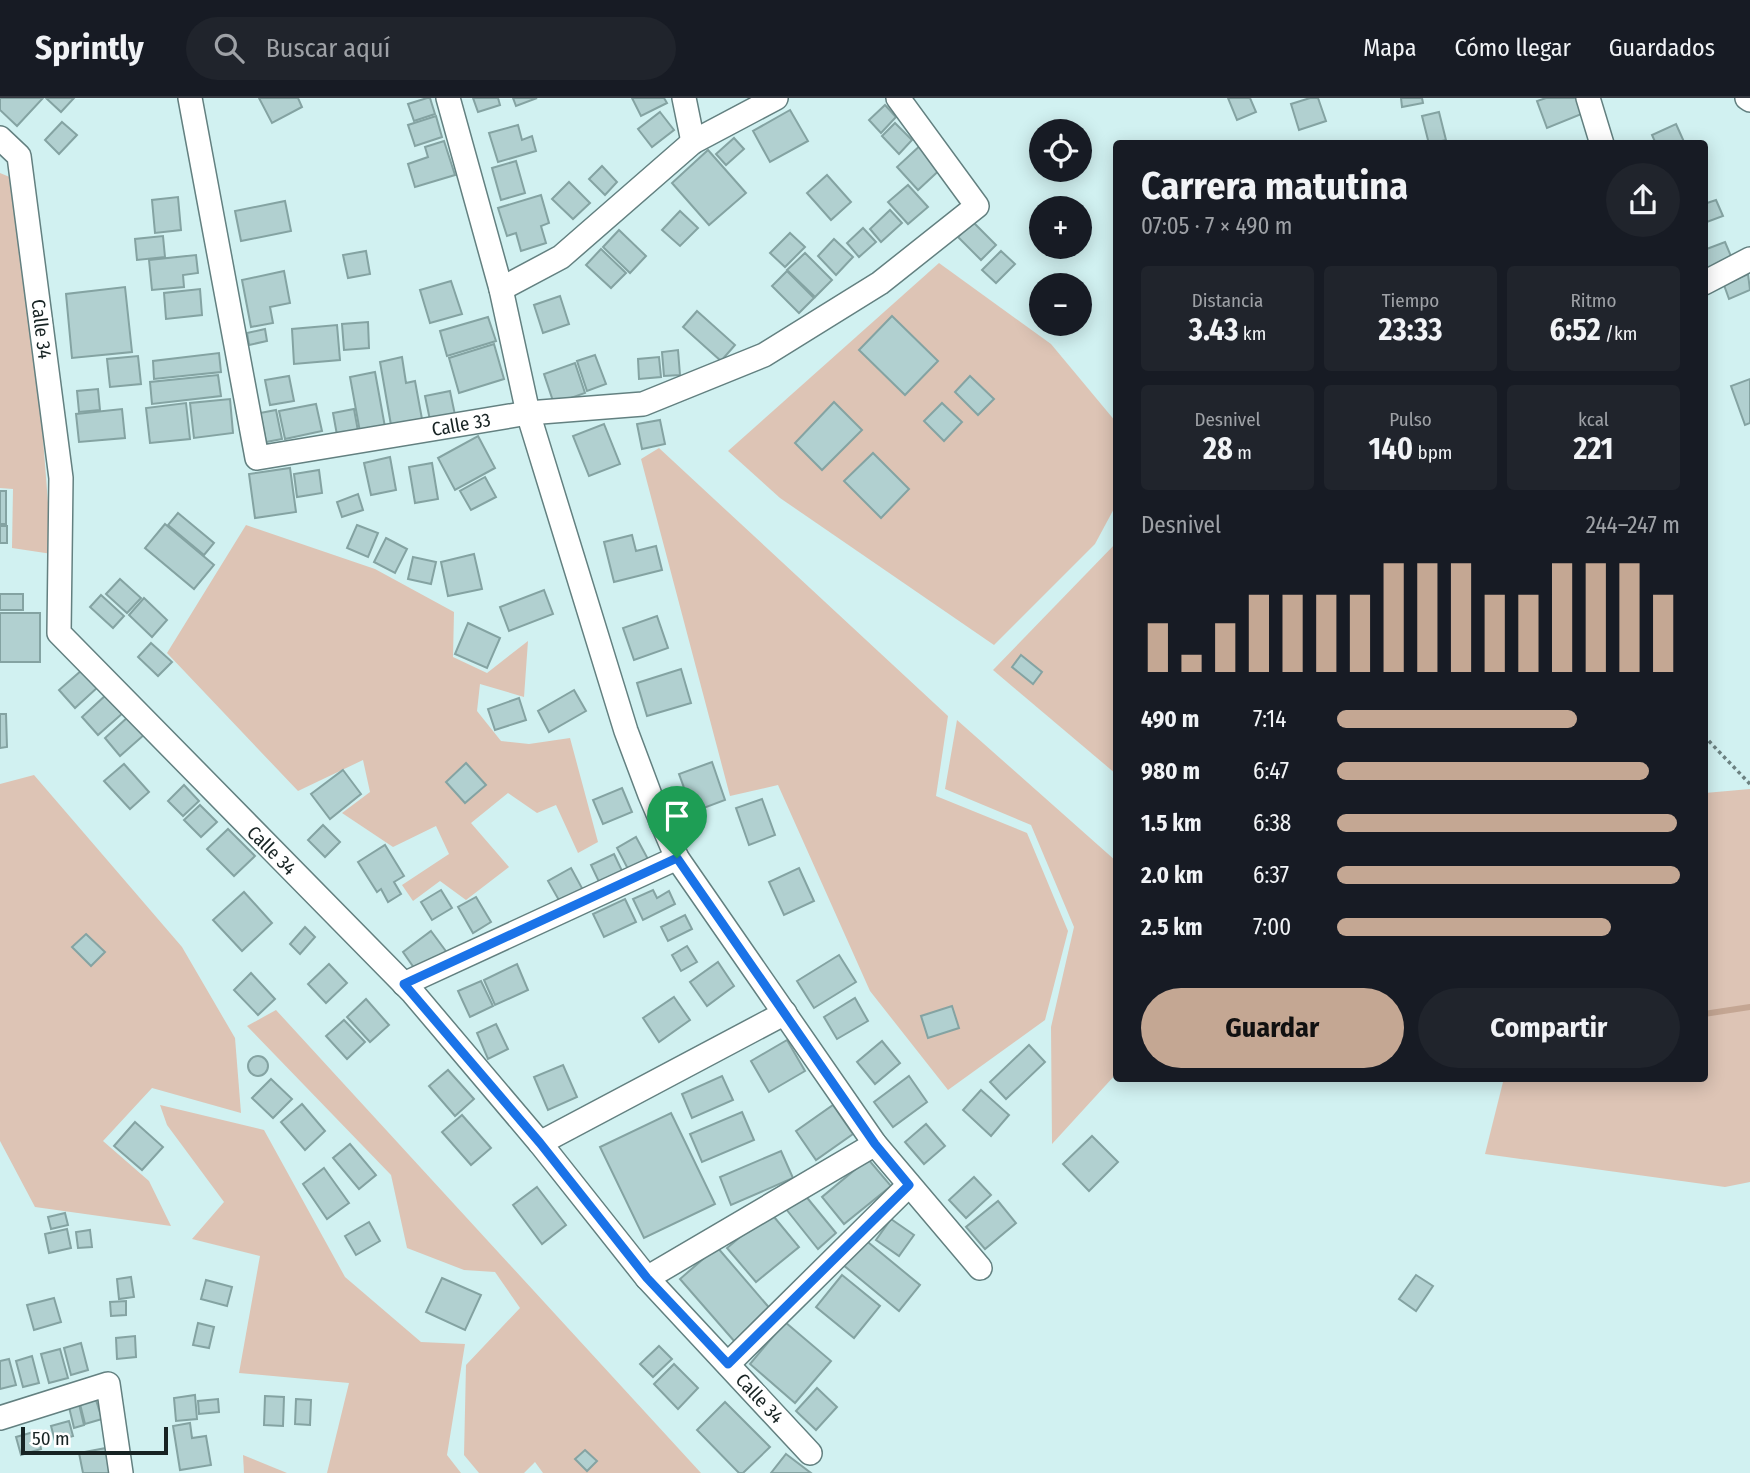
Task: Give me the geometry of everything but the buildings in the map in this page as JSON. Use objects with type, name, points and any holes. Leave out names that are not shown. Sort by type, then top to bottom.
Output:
[{"type":"street","name":"Calle 33","points":[[190,98],[257,458],[528,413],[643,404],[764,355],[880,283],[977,206],[898,98]]},
{"type":"street","points":[[448,98],[501,289],[528,413],[626,731],[677,858],[875,1144],[979,1268]]},
{"type":"street","points":[[684,98],[694,142]]},
{"type":"street","points":[[501,289],[561,257],[694,142],[776,98]]},
{"type":"street","points":[[1588,98],[1601,140]]},
{"type":"street","name":"Calle 34","points":[[0,138],[19,156],[61,478],[59,633],[404,984],[540,1143],[647,1278],[810,1453]]},
{"type":"street","points":[[1708,282],[1750,259]]},
{"type":"street","points":[[404,984],[677,858]]},
{"type":"street","points":[[540,1143],[785,1013]]},
{"type":"street","points":[[647,1278],[875,1144]]},
{"type":"street","points":[[728,1364],[909,1185]]},
{"type":"street","points":[[0,1418],[108,1384],[121,1473]]},
{"type":"path","points":[[1708,740],[1750,784]]},
{"type":"shaded area","points":[[0,173],[12,178],[36,349],[52,554],[12,548],[13,489],[0,488]]},
{"type":"shaded area","points":[[939,263],[1029,328],[1029,336],[1040,336],[1051,344],[1113,418],[1113,511],[1095,544],[994,645],[780,498],[728,451]]},
{"type":"shaded area","points":[[659,448],[948,716],[936,796],[1027,833],[1068,931],[1045,1020],[948,1090],[870,991],[778,785],[730,796],[641,459]]},
{"type":"shaded area","points":[[246,525],[375,569],[454,612],[453,657],[487,673],[528,641],[524,697],[480,684],[477,711],[501,741],[529,744],[570,738],[598,842],[578,853],[556,805],[537,813],[508,793],[471,823],[509,867],[466,900],[440,881],[413,901],[402,885],[449,854],[436,826],[393,847],[342,813],[370,792],[363,760],[298,791],[167,653]]},
{"type":"shaded area","points":[[1113,546],[1113,771],[993,670]]},
{"type":"shaded area","points":[[957,720],[1113,858],[1113,1077],[1052,1144],[1051,1027],[1074,927],[1031,825],[945,789]]},
{"type":"shaded area","points":[[34,775],[182,947],[235,1038],[241,1113],[152,1088],[103,1141],[149,1181],[171,1226],[35,1207],[0,1141],[0,784]]},
{"type":"shaded area","points":[[1750,789],[1750,1182],[1725,1187],[1485,1154],[1503,1082],[1708,1082],[1708,793]]},
{"type":"shaded area","points":[[276,1010],[701,1473],[543,1473],[535,1462],[524,1473],[479,1473],[464,1455],[466,1365],[520,1308],[495,1272],[464,1270],[407,1248],[391,1175],[247,1026]]},
{"type":"shaded area","points":[[160,1105],[264,1130],[345,1277],[421,1342],[465,1344],[447,1455],[461,1473],[327,1473],[349,1383],[239,1373],[260,1256],[192,1239],[224,1202],[167,1125]]},
{"type":"shaded area","points":[[243,1455],[287,1473],[244,1473]]},
{"type":"waterway","points":[[1708,1013],[1750,1007]]},
{"type":"route","points":[[677,858],[875,1144],[909,1185],[728,1364],[647,1278],[540,1143],[404,984],[677,858]]}]
